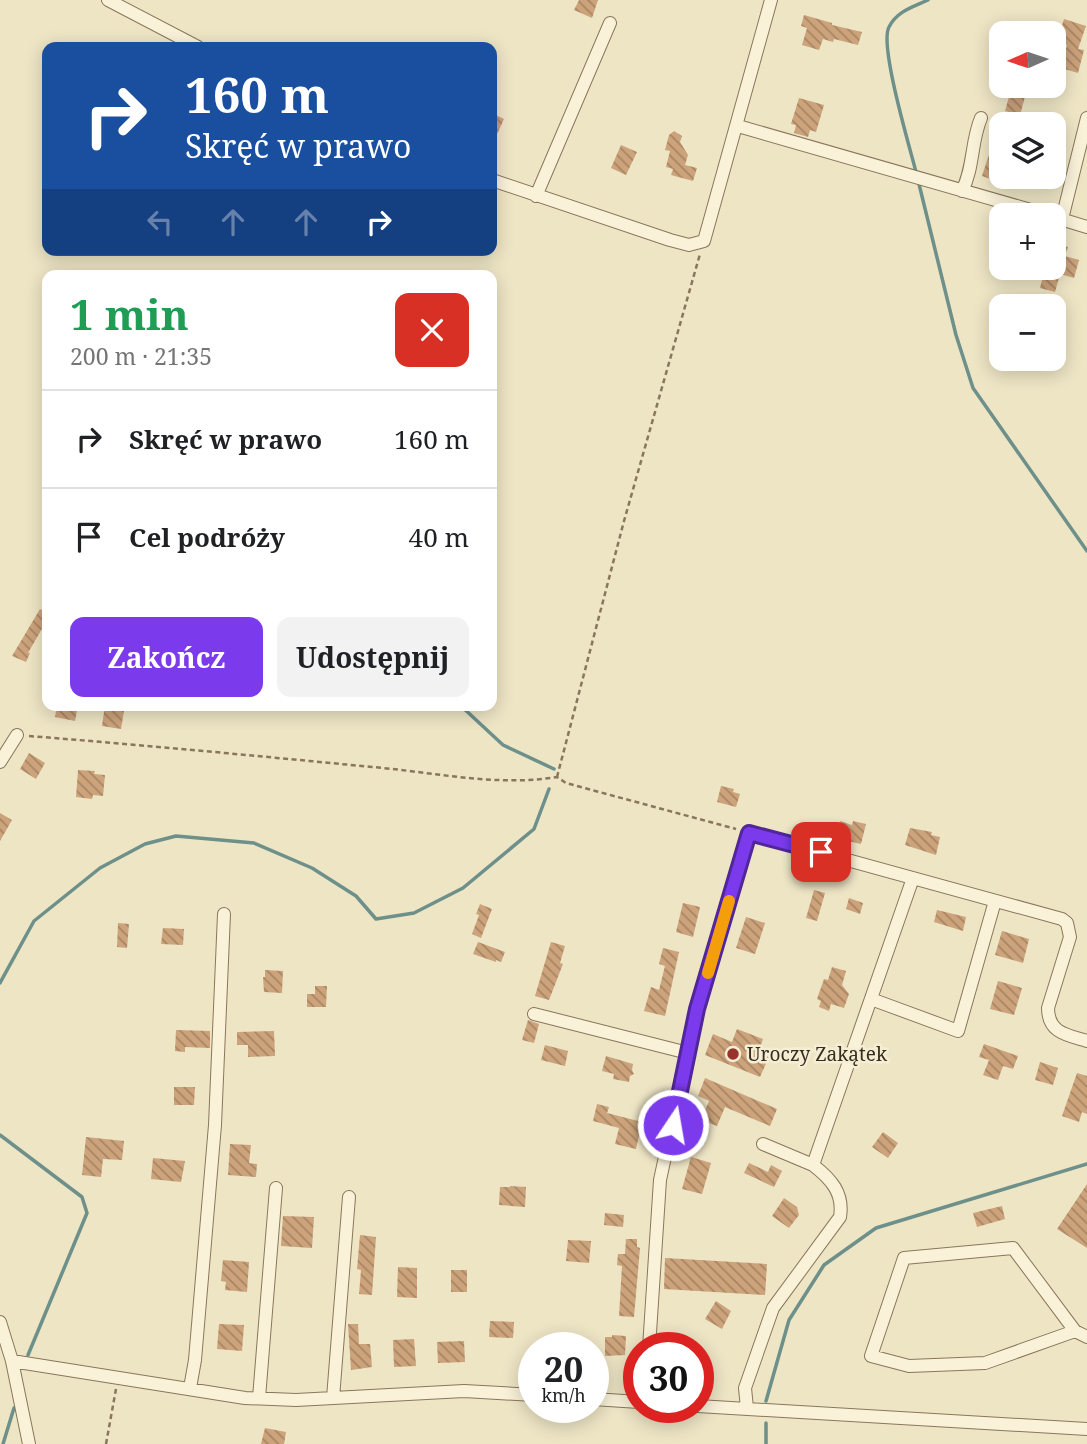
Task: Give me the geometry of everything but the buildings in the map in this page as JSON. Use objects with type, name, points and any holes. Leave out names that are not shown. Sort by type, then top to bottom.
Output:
[{"type":"street","points":[[108,0],[188,42]]},
{"type":"street","points":[[497,182],[670,240],[689,245],[704,241],[771,0]]},
{"type":"street","points":[[536,195],[610,23]]},
{"type":"street","points":[[962,191],[971,168],[981,118]]},
{"type":"street","points":[[1062,203],[1087,118]]},
{"type":"street","points":[[738,126],[1005,203]]},
{"type":"street","points":[[1066,220],[1087,227]]},
{"type":"street","points":[[0,762],[18,735]]},
{"type":"street","points":[[650,1332],[660,1180],[697,1009],[749,833],[1062,919],[1068,923],[1070,937],[1048,1008],[1049,1023],[1059,1033],[1087,1041]]},
{"type":"street","points":[[813,1165],[913,878]]},
{"type":"street","points":[[871,999],[958,1031],[995,901]]},
{"type":"street","points":[[190,1388],[195,1360],[215,1125],[224,914]]},
{"type":"street","points":[[534,1014],[688,1054]]},
{"type":"street","points":[[747,1408],[746,1388],[773,1307],[839,1217],[841,1206],[839,1194],[813,1165],[763,1144]]},
{"type":"street","points":[[260,1398],[276,1188]]},
{"type":"street","points":[[333,1398],[349,1197]]},
{"type":"street","points":[[1013,1248],[1081,1334],[985,1363],[909,1366],[871,1356],[904,1258],[1013,1248]]},
{"type":"street","points":[[0,1322],[12,1362],[29,1444]]},
{"type":"street","points":[[12,1362],[260,1398],[296,1400],[464,1391],[518,1394]]},
{"type":"street","points":[[714,1407],[1087,1429]]},
{"type":"path","points":[[557,777],[624,521],[704,241]]},
{"type":"path","points":[[18,735],[345,764],[465,778],[537,780],[557,777],[566,783],[749,833]]},
{"type":"path","points":[[106,1444],[118,1377]]},
{"type":"waterway","points":[[916,172],[892,74],[887,37],[889,27],[896,17],[928,0]]},
{"type":"waterway","points":[[918,180],[956,335],[973,388],[1087,551]]},
{"type":"waterway","points":[[466,711],[503,745],[554,769]]},
{"type":"waterway","points":[[0,983],[34,921],[100,868],[145,844],[176,836],[254,843],[312,868],[356,896],[376,919],[414,913],[463,888],[534,829],[549,789]]},
{"type":"waterway","points":[[0,1135],[82,1197],[87,1213],[28,1355]]},
{"type":"waterway","points":[[766,1401],[789,1320],[824,1265],[876,1228],[1087,1164]]},
{"type":"waterway","points":[[3,1444],[14,1408]]},
{"type":"waterway","points":[[766,1423],[766,1444]]},
{"type":"slow traffic","points":[[708,973],[729,901]]},
{"type":"place","name":"Uroczy Zakątek","points":[[733,1054]]},
{"type":"route","points":[[673,1125],[697,1009],[749,833],[821,852]]}]
